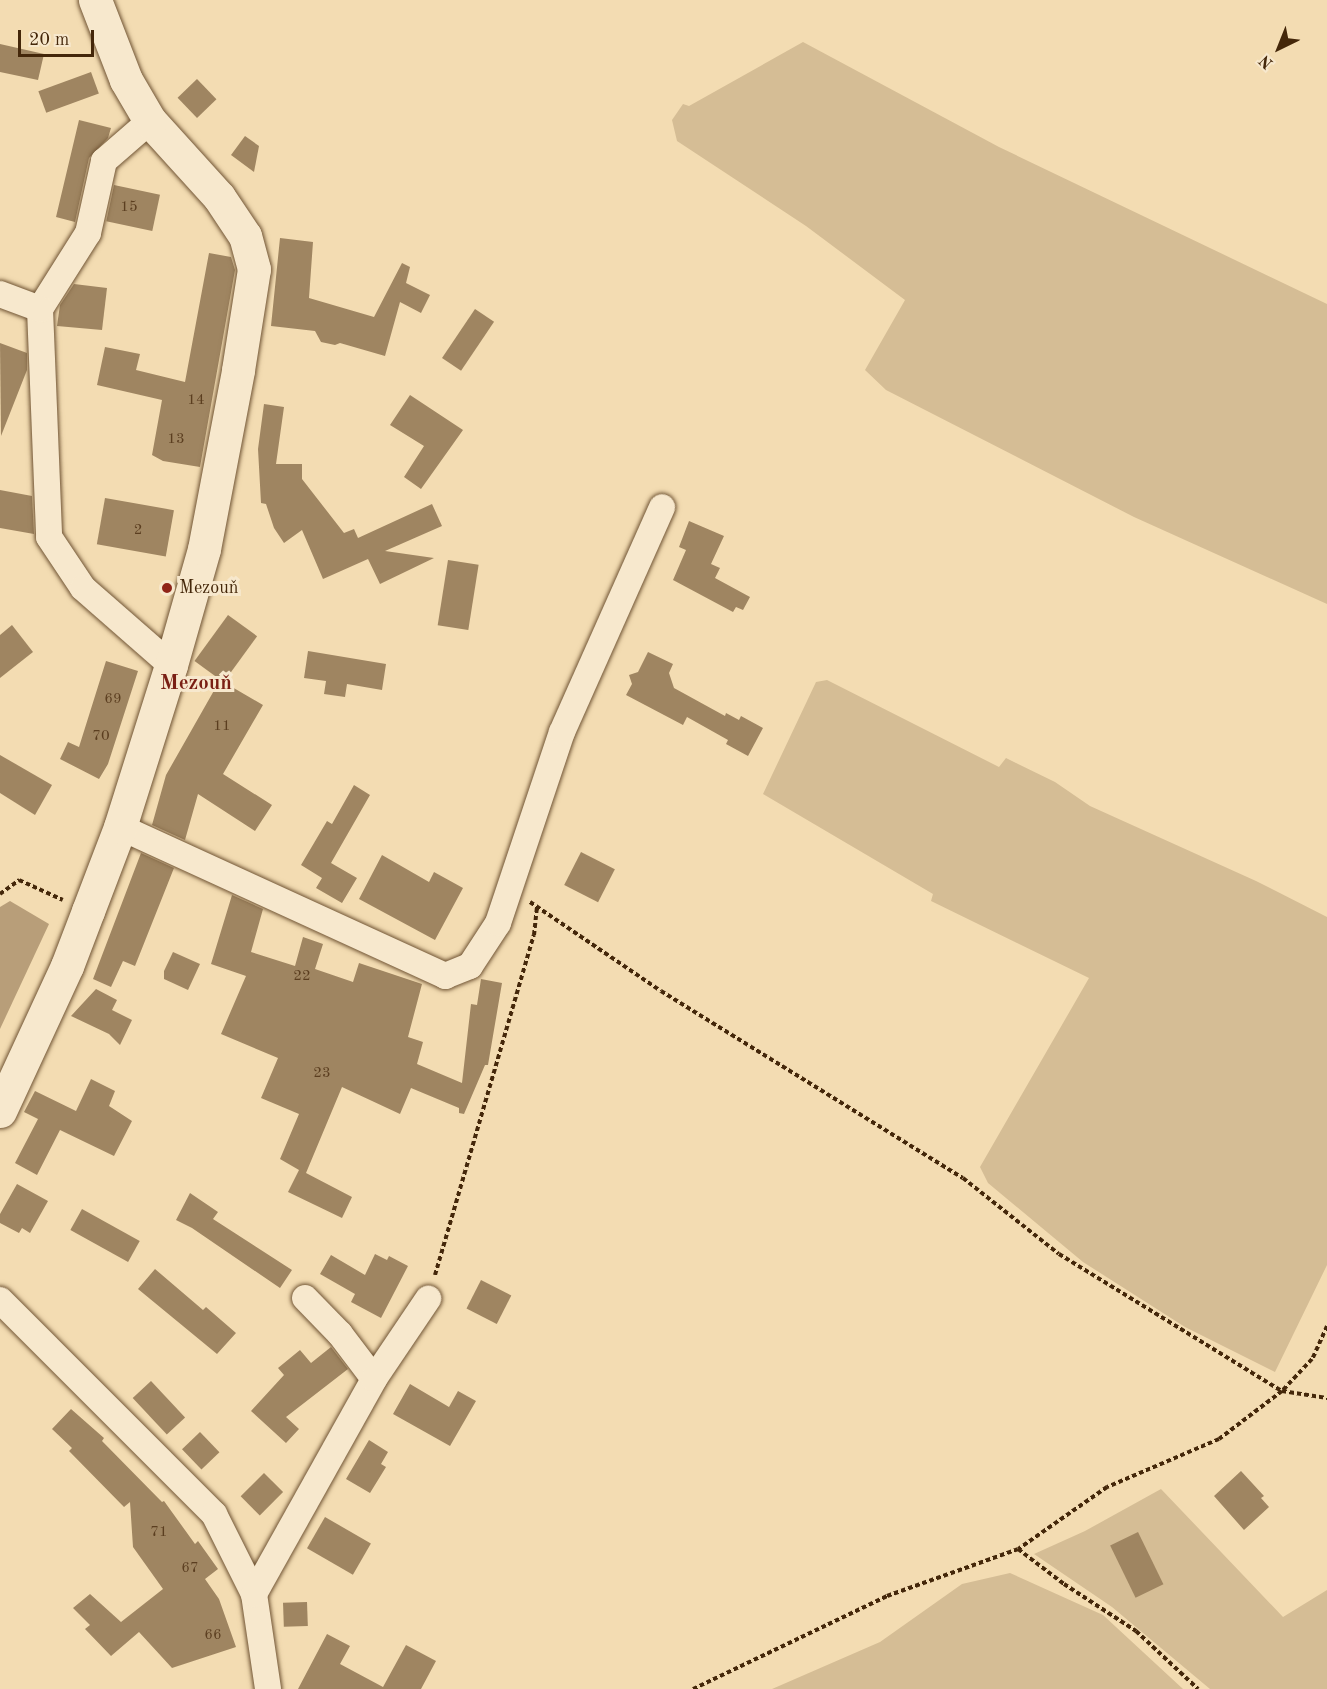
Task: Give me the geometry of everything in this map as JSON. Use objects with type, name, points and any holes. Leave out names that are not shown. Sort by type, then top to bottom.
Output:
[{"type":"street","points":[[0,1111],[67,966],[120,827],[171,665],[204,549],[254,269],[245,236],[219,197],[150,121],[126,80],[95,0]]},
{"type":"street","points":[[150,121],[104,161],[88,233],[40,309],[49,537],[83,588],[171,665]]},
{"type":"street","points":[[0,294],[40,309]]},
{"type":"street","points":[[120,827],[445,976],[470,966],[498,922],[511,891],[562,732],[662,507]]},
{"type":"street","points":[[305,1298],[340,1334],[374,1379]]},
{"type":"street","points":[[254,1594],[374,1379],[428,1299]]},
{"type":"street","points":[[0,1300],[214,1514],[254,1594],[268,1689]]},
{"type":"path","points":[[0,894],[19,880],[88,911]]},
{"type":"path","points":[[511,891],[537,906],[661,991],[963,1178],[1059,1254],[1282,1391],[1327,1398]]},
{"type":"path","points":[[428,1299],[534,935],[537,906]]},
{"type":"path","points":[[693,1689],[887,1596],[1018,1549],[1107,1486],[1219,1439],[1282,1391],[1312,1359],[1327,1326]]},
{"type":"path","points":[[1018,1549],[1064,1584],[1136,1631],[1198,1689]]},
{"type":"shaded area","points":[[803,42],[999,147],[1327,304],[1327,604],[1134,517],[886,390],[865,370],[905,300],[806,226],[677,141],[672,120],[683,104],[689,106]]},
{"type":"shaded area","points":[[827,680],[999,767],[1006,758],[1055,782],[1090,806],[1256,881],[1327,917],[1327,1265],[1275,1372],[1185,1327],[1083,1262],[988,1183],[980,1167],[1089,978],[931,901],[933,894],[763,794],[816,682]]},
{"type":"shaded area","points":[[10,901],[49,924],[0,1029],[0,907]]},
{"type":"shaded area","points":[[1161,1489],[1283,1617],[1327,1590],[1327,1689],[1210,1689],[1112,1607],[1034,1554],[1085,1531]]},
{"type":"shaded area","points":[[1010,1573],[1103,1615],[1183,1689],[772,1689],[880,1642],[962,1584]]},
{"type":"building","points":[[0,44],[44,54],[38,80],[0,72]]},
{"type":"building","points":[[91,72],[99,94],[46,113],[38,91]]},
{"type":"building","points":[[197,79],[216,99],[197,118],[178,98]]},
{"type":"building","points":[[79,120],[111,128],[108,138],[89,158],[75,222],[56,217]]},
{"type":"building","points":[[245,136],[259,146],[254,172],[231,155]]},
{"type":"building","points":[[114,185],[160,195],[152,231],[106,221]]},
{"type":"building","points":[[280,238],[313,242],[309,298],[374,317],[402,263],[410,267],[406,283],[430,295],[421,313],[400,302],[385,356],[340,343],[335,345],[321,342],[315,331],[271,326]]},
{"type":"building","points":[[209,253],[231,257],[235,270],[200,467],[163,461],[152,455],[162,400],[97,385],[105,347],[140,354],[136,370],[185,382]]},
{"type":"building","points":[[74,284],[107,288],[102,330],[57,326],[60,305]]},
{"type":"building","points":[[475,309],[494,322],[461,371],[442,358]]},
{"type":"building","points":[[0,343],[27,353],[27,370],[1,436]]},
{"type":"building","points":[[410,395],[463,430],[421,489],[404,477],[424,446],[390,425]]},
{"type":"building","points":[[264,404],[284,407],[276,464],[302,464],[302,479],[344,533],[354,529],[358,538],[432,504],[442,526],[385,551],[434,558],[380,584],[368,559],[323,579],[302,530],[284,543],[274,528],[266,504],[261,503],[258,449]]},
{"type":"building","points":[[0,490],[32,496],[34,534],[0,528]]},
{"type":"building","points":[[105,498],[174,510],[166,556],[97,544]]},
{"type":"building","points":[[689,521],[724,536],[711,564],[720,568],[715,578],[750,597],[743,610],[736,607],[733,612],[673,580],[686,550],[679,547]]},
{"type":"building","points":[[448,560],[479,565],[468,630],[438,625]]},
{"type":"building","points":[[228,615],[257,636],[224,682],[194,661]]},
{"type":"building","points":[[12,625],[33,652],[0,678],[0,635]]},
{"type":"building","points":[[308,651],[386,664],[382,690],[347,684],[345,697],[324,694],[326,681],[304,678]]},
{"type":"building","points":[[648,652],[673,664],[669,673],[674,688],[725,716],[726,713],[739,720],[741,716],[763,728],[748,756],[726,744],[728,740],[687,717],[683,725],[626,695],[632,684],[629,675],[638,672]]},
{"type":"building","points":[[106,661],[138,671],[108,764],[99,779],[60,759],[68,742],[79,747]]},
{"type":"building","points":[[220,680],[263,705],[223,774],[272,805],[255,831],[198,794],[185,840],[152,825],[166,775]]},
{"type":"building","points":[[0,755],[52,785],[35,815],[0,793]]},
{"type":"building","points":[[354,785],[370,795],[331,863],[357,878],[342,903],[316,888],[322,878],[301,865],[327,821],[332,824]]},
{"type":"building","points":[[581,852],[615,869],[598,902],[564,885]]},
{"type":"building","points":[[141,853],[174,868],[135,966],[123,961],[111,987],[93,979]]},
{"type":"building","points":[[382,855],[429,882],[434,872],[463,888],[435,940],[359,899]]},
{"type":"building","points":[[232,895],[263,909],[251,952],[295,966],[303,937],[323,944],[315,969],[353,982],[359,963],[422,984],[408,1037],[423,1042],[417,1064],[462,1083],[471,1004],[477,1005],[481,979],[502,983],[488,1065],[485,1065],[464,1114],[459,1113],[459,1108],[411,1088],[400,1114],[342,1087],[306,1173],[352,1197],[342,1218],[288,1192],[299,1170],[280,1159],[299,1114],[261,1098],[278,1058],[221,1034],[246,976],[211,964]]},
{"type":"building","points":[[173,952],[200,964],[188,990],[164,979],[164,971]]},
{"type":"building","points":[[96,989],[117,1000],[112,1010],[132,1020],[120,1045],[109,1034],[71,1016]]},
{"type":"building","points":[[91,1079],[115,1091],[109,1106],[132,1121],[114,1156],[60,1130],[37,1175],[15,1163],[38,1119],[24,1112],[35,1091],[76,1111]]},
{"type":"building","points":[[17,1184],[48,1201],[30,1233],[22,1228],[19,1233],[0,1223],[0,1214]]},
{"type":"building","points":[[190,1193],[218,1212],[213,1219],[292,1270],[280,1288],[192,1228],[176,1220]]},
{"type":"building","points":[[82,1209],[140,1241],[128,1262],[70,1230]]},
{"type":"building","points":[[375,1254],[387,1260],[389,1256],[408,1266],[381,1318],[351,1302],[355,1294],[320,1274],[331,1255],[365,1275]]},
{"type":"building","points":[[155,1269],[203,1310],[206,1307],[236,1333],[217,1354],[138,1289]]},
{"type":"building","points":[[481,1280],[511,1295],[497,1324],[466,1309]]},
{"type":"building","points":[[331,1347],[348,1369],[286,1417],[299,1429],[286,1443],[251,1411],[284,1375],[278,1368],[300,1350],[311,1363]]},
{"type":"building","points":[[151,1381],[185,1418],[167,1435],[133,1398]]},
{"type":"building","points":[[410,1384],[449,1407],[458,1391],[476,1401],[450,1446],[393,1414]]},
{"type":"building","points":[[71,1409],[104,1438],[102,1441],[162,1502],[164,1501],[195,1544],[198,1541],[218,1569],[205,1579],[219,1599],[236,1647],[172,1668],[139,1632],[111,1656],[85,1629],[90,1625],[73,1608],[90,1594],[121,1622],[163,1589],[133,1547],[130,1502],[124,1507],[69,1451],[72,1448],[52,1429]]},
{"type":"building","points":[[200,1432],[219,1452],[201,1470],[182,1449]]},
{"type":"building","points":[[369,1440],[388,1452],[381,1464],[386,1467],[370,1493],[346,1479]]},
{"type":"building","points":[[1241,1471],[1264,1496],[1261,1498],[1269,1507],[1244,1530],[1214,1496]]},
{"type":"building","points":[[264,1473],[283,1492],[260,1515],[241,1496]]},
{"type":"building","points":[[325,1517],[371,1544],[353,1575],[307,1548]]},
{"type":"building","points":[[1138,1532],[1163,1584],[1136,1598],[1110,1546]]},
{"type":"building","points":[[307,1602],[308,1626],[284,1627],[283,1603]]},
{"type":"building","points":[[327,1634],[350,1646],[340,1664],[383,1687],[406,1645],[436,1661],[421,1689],[298,1689]]},
{"type":"place","name":"Mezouň","points":[[167,588]]},
{"type":"district","name":"Mezouň","points":[[196,684]]}]
